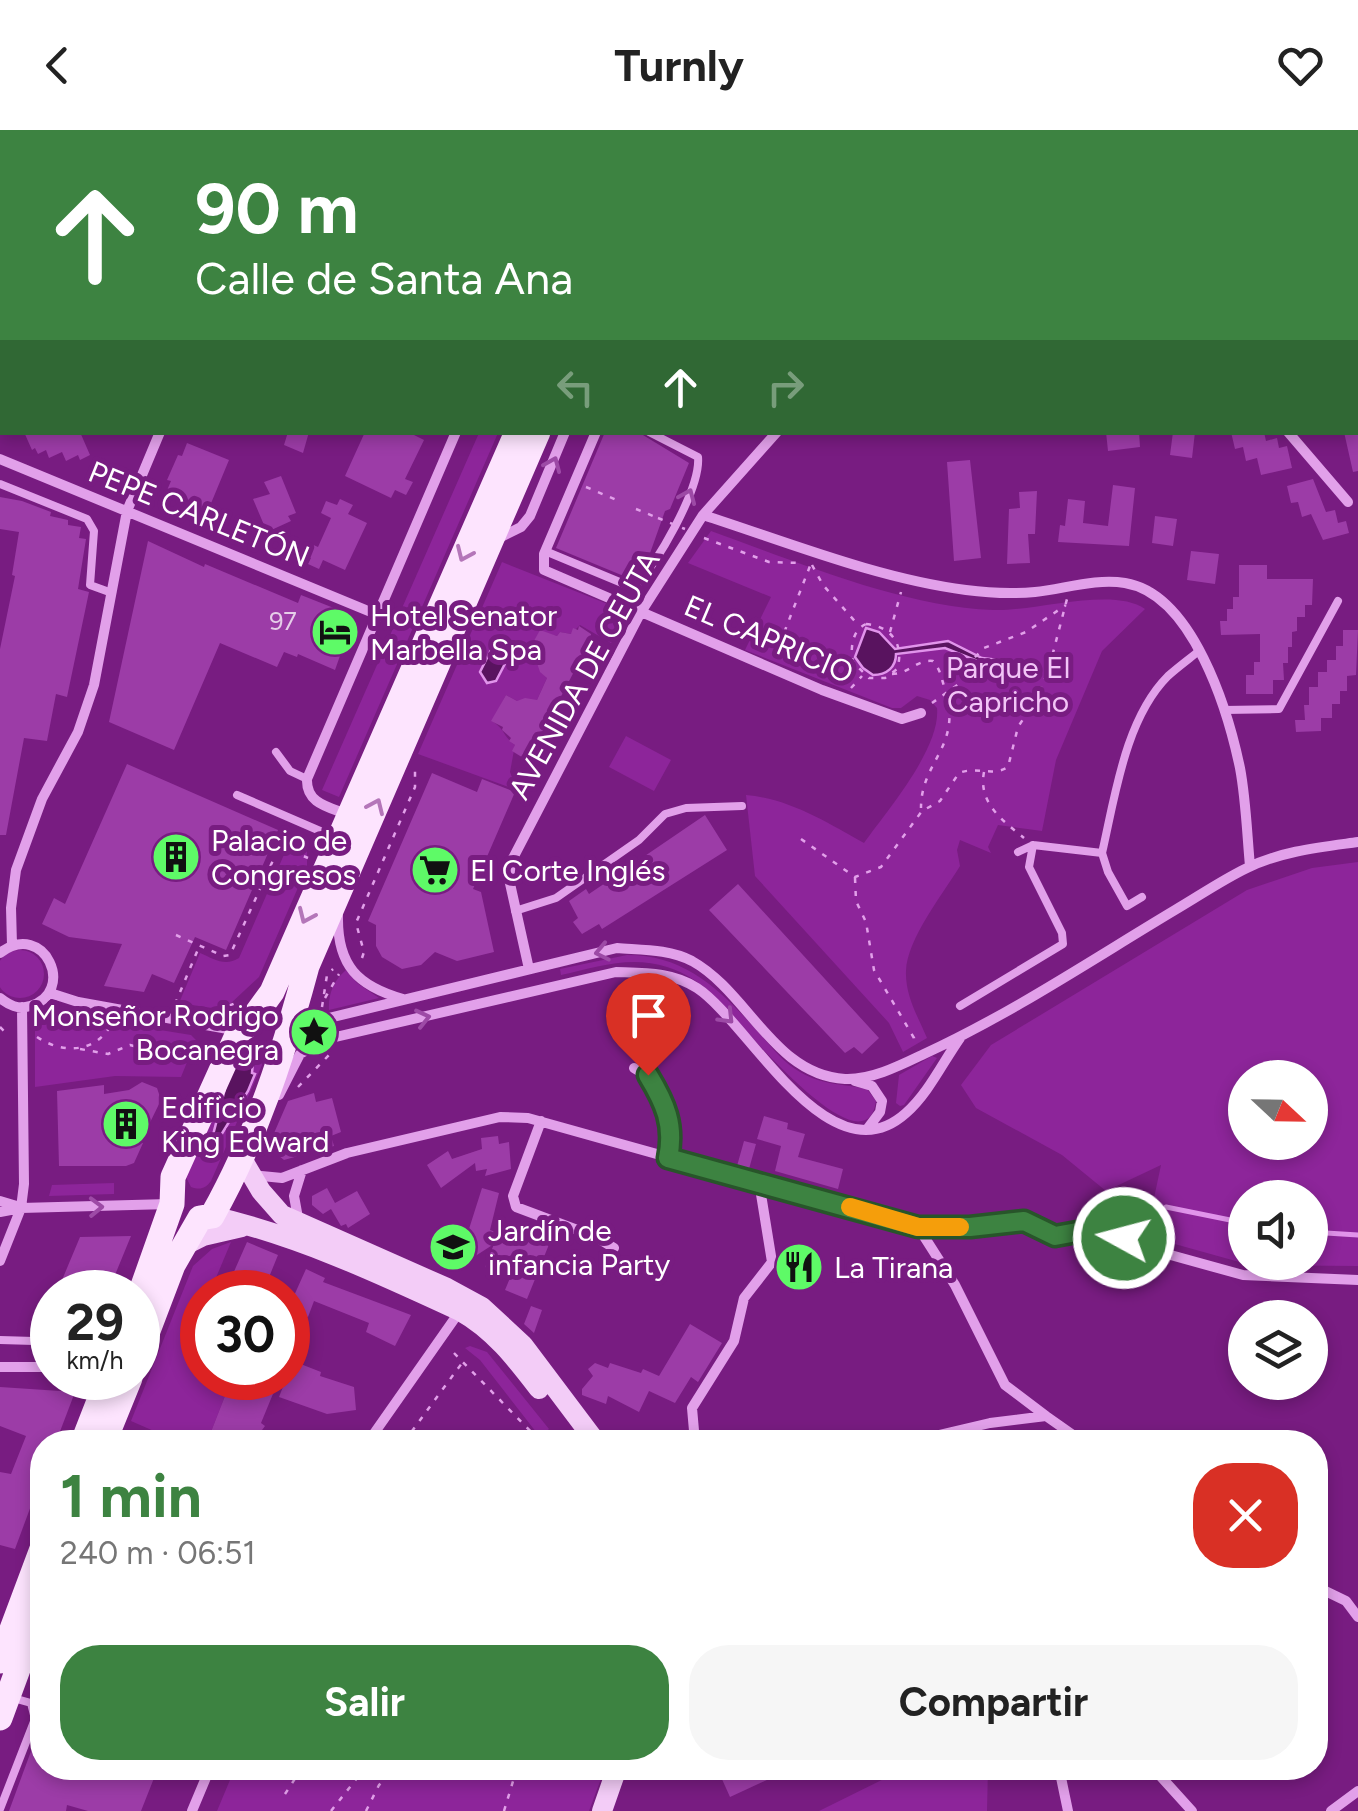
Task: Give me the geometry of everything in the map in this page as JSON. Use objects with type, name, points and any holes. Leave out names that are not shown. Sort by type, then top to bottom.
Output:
[{"type":"main road","points":[[149,1270],[172,1204],[173,1177],[243,1037],[272,992],[338,829],[515,435]]},
{"type":"main road","points":[[160,1303],[184,1245],[246,1166],[254,1123],[274,1076],[307,966],[537,435]]},
{"type":"main road","points":[[243,1037],[290,1027]]},
{"type":"main road","points":[[243,1037],[270,1050],[274,1076]]},
{"type":"main road","points":[[246,1166],[270,1204],[305,1227],[464,1305],[523,1345],[587,1430]]},
{"type":"main road","points":[[172,1204],[310,1245],[464,1305],[506,1347],[570,1430]]},
{"type":"main road","points":[[184,1245],[226,1228],[254,1226]]},
{"type":"main road","points":[[88,1430],[99,1400]]},
{"type":"main road","points":[[109,1430],[121,1400]]},
{"type":"main road","points":[[0,1660],[30,1581]]},
{"type":"main road","points":[[13,1706],[30,1646]]},
{"type":"main road","points":[[602,1811],[613,1780]]},
{"type":"main road","points":[[615,1811],[626,1780]]},
{"type":"street","points":[[12,946],[16,870],[42,799],[78,732],[94,685],[127,511],[159,435]]},
{"type":"street","points":[[338,829],[309,795],[307,779],[455,435]]},
{"type":"street","points":[[492,541],[521,527],[530,516],[565,435]]},
{"type":"street","points":[[546,551],[595,435]]},
{"type":"street","name":"AVENIDA DE CEUTA","points":[[529,968],[509,879],[511,862],[642,612],[704,515],[775,435]]},
{"type":"street","points":[[1291,435],[1348,502]]},
{"type":"street","name":"PEPE CARLETÓN","points":[[0,459],[378,615]]},
{"type":"street","points":[[704,515],[862,565],[962,590],[1032,592],[1124,583],[1156,598],[1182,625],[1199,651],[1224,710],[1241,772],[1250,866]]},
{"type":"street","name":"EL CAPRICIO","points":[[546,551],[544,570],[770,668],[902,718],[921,713]]},
{"type":"street","points":[[848,1079],[894,1068],[960,1038],[1250,866],[1312,848],[1358,842]]},
{"type":"street","points":[[339,892],[338,931],[344,957],[360,981],[404,1000]]},
{"type":"street","points":[[0,954],[12,946],[33,946],[49,958],[54,978],[50,993],[40,1002],[22,1008],[0,998]]},
{"type":"street","points":[[290,1027],[617,948],[670,953],[692,962],[728,989],[786,1054],[799,1063],[822,1074],[872,1086],[879,1093],[880,1112],[867,1129]]},
{"type":"street","points":[[254,1123],[270,1115],[300,1054],[328,1040],[616,972],[664,974],[699,989],[732,1020],[805,1103],[836,1120],[867,1129],[907,1112],[960,1038]]},
{"type":"street","points":[[50,993],[78,1002],[170,1017],[243,1037]]},
{"type":"street","points":[[0,1261],[20,1208],[24,1184],[22,1008]]},
{"type":"street","points":[[634,1068],[648,1075],[669,1114],[672,1139],[668,1158]]},
{"type":"street","points":[[246,1166],[273,1179],[347,1153],[500,1117],[541,1121],[918,1227],[1024,1221],[1055,1236],[1099,1228],[1149,1249],[1243,1274],[1358,1280]]},
{"type":"street","points":[[541,1121],[512,1196],[516,1207],[596,1237],[614,1248]]},
{"type":"street","points":[[302,1170],[293,1204],[305,1227]]},
{"type":"street","points":[[694,1430],[692,1408],[734,1341],[744,1298],[772,1262],[759,1182]]},
{"type":"street","points":[[0,1201],[20,1208]]},
{"type":"street","points":[[0,1212],[20,1208],[172,1204]]},
{"type":"street","points":[[918,1227],[955,1285],[1005,1385],[1065,1430]]},
{"type":"street","points":[[376,1430],[464,1305]]},
{"type":"street","points":[[0,1367],[30,1368]]},
{"type":"street","points":[[963,1430],[1046,1416]]},
{"type":"street","points":[[1328,1592],[1346,1601],[1358,1616]]},
{"type":"street","points":[[192,1811],[205,1780]]},
{"type":"street","points":[[1062,1780],[1068,1811]]},
{"type":"street","points":[[1164,1780],[1192,1811]]},
{"type":"street","points":[[1331,1811],[1358,1791]]},
{"type":"lane","points":[[546,551],[634,588],[646,576],[699,469],[698,457],[690,450],[656,435]]},
{"type":"lane","points":[[0,484],[87,519],[94,531],[90,585],[112,593]]},
{"type":"lane","points":[[1224,710],[1278,710],[1338,600]]},
{"type":"lane","points":[[1142,897],[1128,906],[1102,853],[1127,747],[1138,722],[1166,678],[1199,651]]},
{"type":"lane","points":[[276,752],[290,771],[307,779]]},
{"type":"lane","points":[[238,794],[338,829]]},
{"type":"lane","points":[[515,910],[556,898],[639,840],[664,814],[686,808],[742,806]]},
{"type":"lane","points":[[1018,852],[1033,845],[1102,853]]},
{"type":"lane","points":[[960,1006],[1063,944],[1062,933],[1029,868],[1033,845]]},
{"type":"lane","points":[[0,1340],[30,1341]]},
{"type":"lane","points":[[0,1809],[30,1733]]},
{"type":"path","points":[[575,482],[619,501]]},
{"type":"path","points":[[636,509],[684,529]]},
{"type":"path","points":[[703,538],[769,562],[811,562]]},
{"type":"path","points":[[811,562],[822,585],[860,627]]},
{"type":"path","points":[[770,668],[811,562]]},
{"type":"path","points":[[890,633],[902,591]]},
{"type":"path","points":[[801,839],[855,876],[873,872],[889,859],[922,811],[940,802],[960,773],[1004,770],[1012,761],[1018,727],[1041,690],[1067,604],[1026,632],[979,652],[963,682],[945,691],[921,713]]},
{"type":"path","points":[[860,627],[873,624],[890,633],[901,655],[898,669],[892,674]]},
{"type":"path","points":[[860,627],[851,649],[853,662],[863,675],[878,679],[908,672],[920,662],[933,660],[940,669],[951,707],[950,727],[924,790],[922,811]]},
{"type":"path","points":[[843,698],[863,675]]},
{"type":"path","points":[[984,771],[982,790],[990,804],[1002,820],[1033,845]]},
{"type":"path","points":[[280,846],[314,861],[338,829]]},
{"type":"path","points":[[176,935],[223,956],[230,955],[285,834]]},
{"type":"path","points":[[855,876],[856,901],[866,922],[874,970],[914,1038],[915,1058]]},
{"type":"path","points":[[170,1017],[199,946]]},
{"type":"path","points":[[325,998],[327,975]]},
{"type":"path","points":[[80,1049],[102,1037],[114,1019]]},
{"type":"path","points":[[0,1027],[7,1034]]},
{"type":"path","points":[[31,1033],[56,1047],[108,1054],[130,1045],[156,1052],[175,1049],[197,1061]]},
{"type":"path","points":[[454,1352],[529,1430]]},
{"type":"path","points":[[413,1430],[464,1360]]},
{"type":"path","points":[[285,1794],[294,1780]]},
{"type":"path","points":[[331,1811],[356,1780]]},
{"type":"path","points":[[366,1811],[385,1780]]},
{"type":"path","points":[[504,1811],[513,1780]]},
{"type":"green space","points":[[478,435],[497,435],[339,797],[322,790]]},
{"type":"green space","name":"Parque El Capricho","points":[[711,531],[850,581],[958,607],[1010,610],[1113,600],[1145,609],[1102,651],[1056,760],[1042,831],[998,825],[988,847],[991,853],[960,840],[960,866],[919,931],[908,958],[908,989],[927,1038],[903,1052],[889,1023],[755,876],[746,795],[793,806],[864,843],[922,760],[936,724],[937,708],[930,700],[917,696],[901,708],[892,708],[745,650],[771,597],[688,563]]},
{"type":"green space","points":[[502,562],[628,612],[611,643],[580,625],[571,634],[560,632],[557,636],[540,631],[526,657],[537,663],[547,678],[537,700],[517,701],[506,695],[492,721],[515,745],[510,772],[517,790],[418,754]]},
{"type":"green space","points":[[626,736],[671,760],[654,791],[609,767]]},
{"type":"green space","points":[[293,834],[307,840],[307,867],[259,977],[230,1004],[212,1008],[179,1003],[200,953],[224,962],[239,958]]},
{"type":"green space","points":[[1358,862],[1358,1266],[1328,1266],[1328,1180],[1228,1180],[1228,1259],[1146,1236],[1161,1165],[1106,1191],[1062,1155],[976,1108],[961,1085],[991,1045],[1247,890],[1312,868]]},
{"type":"green space","points":[[11,952],[29,952],[42,965],[42,983],[29,996],[11,996],[-1,985],[-1,963]]},
{"type":"green space","points":[[627,955],[668,962],[703,979],[800,1072],[825,1082],[867,1089],[876,1101],[866,1119],[848,1119],[796,1083],[708,991],[680,972],[654,964],[627,962],[561,975],[560,969]]},
{"type":"green space","points":[[346,970],[379,998],[329,1010],[333,988]]},
{"type":"green space","points":[[49,1012],[191,1035],[196,1040],[181,1077],[115,1076],[35,1087],[35,1025]]},
{"type":"green space","points":[[242,1050],[260,1053],[262,1065],[211,1181],[202,1188],[191,1187],[186,1177]],"holes":[[[253,1054],[248,1091],[208,1153],[237,1065],[240,1067]]]},
{"type":"green space","points":[[932,1056],[937,1058],[900,1106],[896,1103],[899,1075]]},
{"type":"green space","points":[[114,1183],[114,1194],[49,1196],[52,1185]]},
{"type":"green space","points":[[231,1242],[219,1270],[191,1270],[212,1249]]},
{"type":"green space","points":[[180,1298],[180,1400],[223,1400],[212,1430],[152,1430],[131,1421],[139,1400],[160,1400],[160,1348]]},
{"type":"green space","points":[[465,1348],[487,1352],[549,1429],[535,1430],[480,1360]]},
{"type":"green space","points":[[230,1780],[601,1780],[589,1811],[217,1811]]},
{"type":"green space","points":[[882,1780],[988,1780],[987,1811],[819,1811]]},
{"type":"shaded area","points":[[866,628],[879,632],[895,649],[948,641],[982,658],[1007,661],[1014,665],[1014,670],[1003,681],[988,665],[945,648],[896,654],[890,669],[873,675],[855,657]]},
{"type":"shaded area","points":[[494,644],[511,652],[496,681],[487,683],[480,672]]},
{"type":"shaded area","points":[[254,1052],[255,1074],[248,1091],[207,1158],[227,1081],[236,1065],[241,1067]]},
{"type":"building","points":[[25,435],[81,435],[90,455],[66,461],[62,452],[49,458],[46,450],[38,454],[35,448],[32,450]]},
{"type":"building","points":[[287,435],[308,435],[303,453],[284,445]]},
{"type":"building","points":[[364,435],[414,435],[424,440],[405,479],[413,482],[406,495],[395,490],[391,498],[345,476]]},
{"type":"building","points":[[604,435],[643,435],[689,463],[670,509],[665,511],[649,556],[631,579],[556,548]]},
{"type":"building","points":[[1106,435],[1139,435],[1140,447],[1108,451]]},
{"type":"building","points":[[1173,435],[1195,435],[1192,458],[1170,455]]},
{"type":"building","points":[[1232,435],[1265,435],[1266,441],[1277,438],[1279,448],[1287,446],[1292,468],[1261,475],[1257,458],[1246,461],[1243,447],[1235,449]]},
{"type":"building","points":[[1345,435],[1358,435],[1358,471],[1353,472]]},
{"type":"building","points":[[187,443],[229,460],[207,513],[165,495],[171,481],[167,480]]},
{"type":"building","points":[[970,460],[981,558],[954,561],[947,462]]},
{"type":"building","points":[[281,476],[296,513],[288,516],[291,521],[267,532],[253,499],[270,494],[264,482]]},
{"type":"building","points":[[1313,479],[1326,512],[1335,510],[1338,523],[1346,521],[1349,533],[1323,540],[1311,514],[1302,517],[1298,502],[1291,503],[1287,486]]},
{"type":"building","points":[[1113,485],[1135,488],[1129,546],[1058,542],[1060,525],[1065,526],[1068,499],[1085,501],[1083,523],[1108,526]]},
{"type":"building","points":[[1037,491],[1035,534],[1028,534],[1030,563],[1007,564],[1009,509],[1020,508],[1019,492]]},
{"type":"building","points":[[0,497],[22,501],[51,512],[50,516],[68,520],[68,525],[81,527],[79,538],[86,539],[78,589],[89,592],[67,697],[56,694],[47,741],[24,738],[6,835],[0,835],[0,649],[15,576],[12,575],[19,532],[0,529]]},
{"type":"building","points":[[340,499],[353,505],[348,514],[367,523],[345,570],[323,560],[319,569],[308,564],[311,558],[304,555],[309,543],[318,547],[331,518],[321,513],[326,501],[337,505]]},
{"type":"building","points":[[1155,516],[1177,519],[1173,546],[1152,543]]},
{"type":"building","points":[[148,541],[298,603],[301,595],[354,616],[335,670],[284,652],[277,667],[220,643],[174,750],[109,722]]},
{"type":"building","points":[[1191,551],[1219,554],[1215,584],[1187,580]]},
{"type":"building","points":[[1239,565],[1267,565],[1267,579],[1313,579],[1312,605],[1305,605],[1305,617],[1297,617],[1297,631],[1292,632],[1292,647],[1288,647],[1288,663],[1283,663],[1284,680],[1273,680],[1273,694],[1246,694],[1246,675],[1254,675],[1254,662],[1260,662],[1260,634],[1221,635],[1220,621],[1227,621],[1233,597],[1239,597]]},
{"type":"building","points":[[579,626],[591,634],[591,639],[529,758],[525,759],[512,751],[515,745],[503,727],[491,721],[506,695],[517,701],[537,700],[547,678],[537,663],[525,657],[540,630],[557,636],[560,632],[571,634]]},
{"type":"building","points":[[1343,630],[1358,630],[1356,675],[1347,676],[1347,691],[1340,691],[1340,704],[1332,704],[1332,718],[1321,718],[1321,731],[1296,732],[1295,720],[1305,720],[1309,687],[1318,687],[1318,672],[1327,672],[1327,660],[1336,660],[1336,646],[1343,646]]},
{"type":"building","name":"Palacio de Congresos","points":[[127,764],[278,830],[226,950],[195,937],[174,983],[152,974],[144,992],[104,986],[122,944],[69,937],[42,924],[54,898],[65,904]]},
{"type":"building","name":"El Corte Inglés","points":[[432,773],[477,792],[482,779],[515,792],[473,889],[481,892],[494,952],[457,961],[435,952],[421,965],[402,969],[382,957],[376,946],[376,925],[368,921]]},
{"type":"building","points":[[705,815],[727,850],[602,929],[599,924],[582,934],[573,922],[578,918],[569,901],[586,889],[589,894]]},
{"type":"building","points":[[738,884],[879,1038],[862,1054],[854,1047],[845,1053],[709,910]]},
{"type":"building","name":"Edificio King Edward","points":[[142,1082],[157,1088],[161,1100],[134,1163],[59,1166],[57,1091],[104,1085],[104,1094],[129,1090]]},
{"type":"building","points":[[314,1093],[316,1102],[332,1098],[341,1132],[331,1136],[334,1146],[284,1160],[268,1147],[288,1101]]},
{"type":"building","points":[[764,1116],[788,1123],[787,1129],[805,1134],[798,1157],[843,1169],[838,1189],[775,1171],[781,1146],[757,1139]]},
{"type":"building","points":[[498,1136],[499,1144],[509,1142],[511,1169],[485,1176],[487,1169],[476,1171],[475,1163],[441,1188],[427,1165],[448,1151],[452,1159],[482,1149],[481,1138]]},
{"type":"building","points":[[744,1141],[756,1144],[749,1169],[737,1166]]},
{"type":"building","points":[[327,1188],[335,1203],[357,1191],[370,1214],[348,1228],[346,1224],[341,1226],[331,1209],[323,1214],[312,1205],[312,1196]]},
{"type":"building","points":[[482,1188],[499,1193],[490,1230],[524,1243],[530,1228],[552,1237],[527,1299],[505,1290],[510,1278],[485,1267],[494,1244],[452,1271],[441,1251],[435,1254],[429,1243],[444,1234],[448,1240],[469,1229]]},
{"type":"building","points":[[131,1236],[117,1270],[66,1270],[80,1237]]},
{"type":"building","points":[[247,1242],[278,1255],[272,1270],[235,1270]]},
{"type":"building","points":[[310,1271],[325,1278],[323,1282],[411,1315],[395,1346],[366,1332],[369,1323],[314,1301],[310,1312]]},
{"type":"building","points":[[531,1306],[542,1310],[534,1333],[524,1324]]},
{"type":"building","points":[[690,1324],[722,1343],[698,1382],[691,1377],[675,1403],[649,1391],[639,1412],[608,1396],[606,1404],[582,1395],[582,1389],[593,1376],[588,1369],[595,1363],[608,1368],[610,1363],[641,1373],[643,1369],[659,1376]]},
{"type":"building","points":[[310,1368],[321,1372],[320,1376],[354,1387],[356,1410],[327,1414],[287,1400],[310,1400]]},
{"type":"building","points":[[0,1387],[30,1389],[30,1400],[72,1400],[61,1430],[30,1430],[30,1508],[15,1549],[0,1545],[0,1472],[11,1474],[26,1436],[0,1426]]},
{"type":"building","points":[[223,1400],[270,1400],[262,1430],[212,1430]]},
{"type":"building","points":[[30,1754],[30,1780],[153,1780],[141,1811],[88,1811],[67,1805],[66,1811],[9,1811]]},
{"type":"building","points":[[722,1780],[767,1780],[730,1797]]},
{"type":"waterway","points":[[1166,1207],[1228,1220]]},
{"type":"waterway","points":[[1328,1233],[1358,1235]]},
{"type":"slow traffic","points":[[850,1207],[918,1227],[960,1227]]},
{"type":"place","name":"Hotel Senator Marbella Spa","points":[[335,632]]},
{"type":"place","name":"Palacio de Congresos","points":[[176,857]]},
{"type":"place","name":"El Corte Inglés","points":[[435,870]]},
{"type":"place","name":"Monseñor Rodrigo Bocanegra","points":[[314,1032]]},
{"type":"place","name":"Edificio King Edward","points":[[126,1124]]},
{"type":"place","name":"Jardín de infancia Party","points":[[453,1247]]},
{"type":"place","name":"La Tirana","points":[[799,1267]]},
{"type":"route","points":[[648,1075],[669,1114],[672,1139],[668,1158],[918,1227],[970,1227],[1011,1220],[1024,1221],[1055,1236],[1099,1228],[1124,1238]]}]
